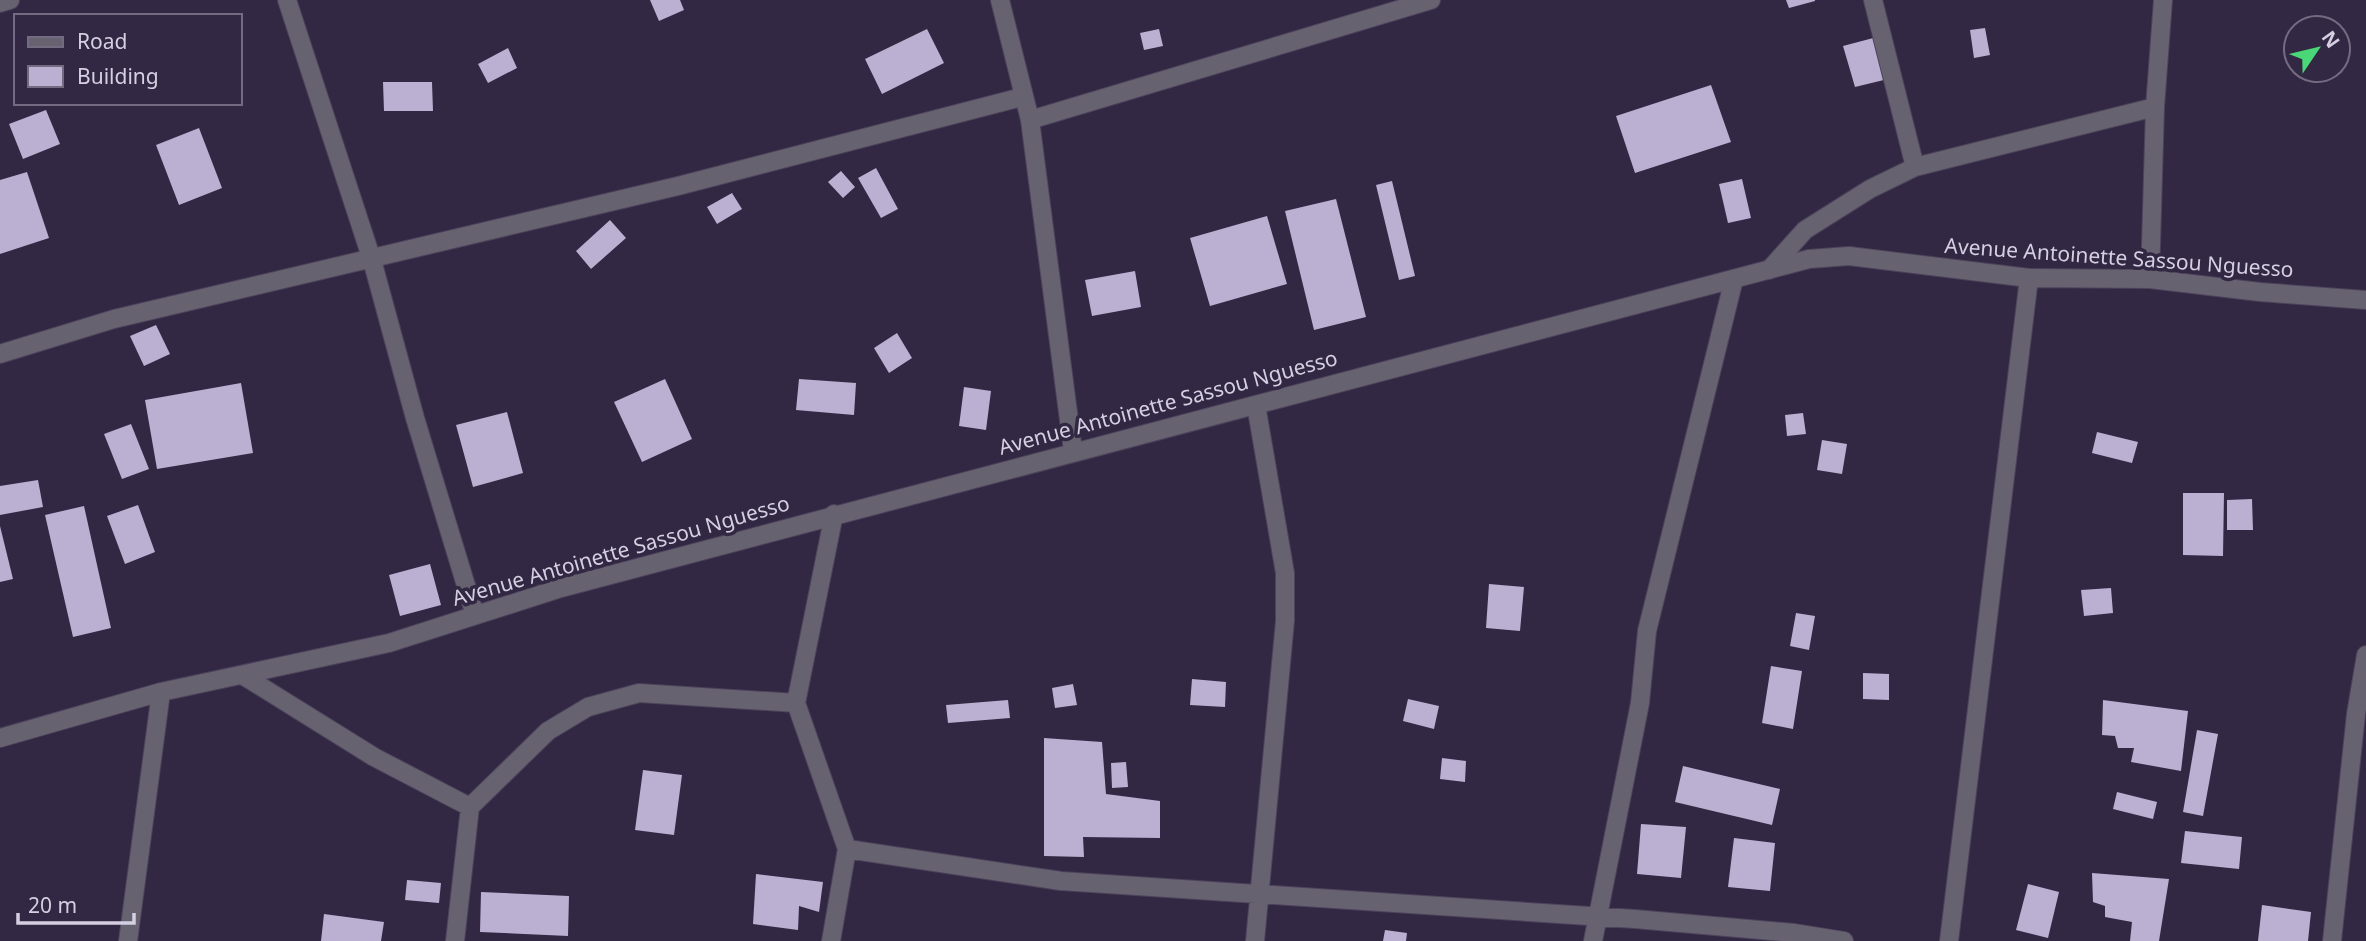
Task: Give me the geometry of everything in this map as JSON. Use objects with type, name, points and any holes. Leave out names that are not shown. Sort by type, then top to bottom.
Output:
[{"type":"street","points":[[0,3],[10,0]]},
{"type":"street","points":[[287,0],[372,260],[415,418],[475,615]]},
{"type":"street","points":[[1000,0],[1022,97],[1031,120],[1073,451]]},
{"type":"street","points":[[1031,120],[1430,0]]},
{"type":"street","points":[[1873,0],[1915,167]]},
{"type":"street","points":[[2150,279],[2155,107],[2163,0]]},
{"type":"street","points":[[0,354],[114,319],[372,260],[1022,97]]},
{"type":"street","points":[[1769,270],[1805,230],[1870,189],[1915,167],[2155,107]]},
{"type":"street","name":"Avenue Antoinette Sassou Nguesso","points":[[0,738],[161,692],[389,643],[561,588],[834,514],[1809,259],[1849,257],[2029,278],[2150,279],[2260,292],[2366,300]]},
{"type":"street","points":[[1949,941],[2029,278]]},
{"type":"street","points":[[1593,941],[1640,703],[1647,631],[1734,279]]},
{"type":"street","points":[[1255,941],[1262,895],[1285,621],[1285,573],[1256,405]]},
{"type":"street","points":[[831,941],[847,849],[796,703],[834,514]]},
{"type":"street","points":[[2332,941],[2356,714],[2366,655]]},
{"type":"street","points":[[244,676],[374,757],[470,807]]},
{"type":"street","points":[[128,941],[161,692]]},
{"type":"street","points":[[455,941],[470,807],[548,731],[588,707],[639,693],[796,703]]},
{"type":"street","points":[[847,849],[1061,881],[1600,916],[1794,933],[1844,941]]},
{"type":"building","points":[[650,0],[680,0],[684,10],[659,21]]},
{"type":"building","points":[[1786,0],[1815,0],[1815,1],[1789,8]]},
{"type":"building","points":[[1985,28],[1990,55],[1974,58],[1970,30]]},
{"type":"building","points":[[927,29],[944,63],[882,94],[865,59]]},
{"type":"building","points":[[1159,29],[1163,46],[1144,50],[1140,33]]},
{"type":"building","points":[[1877,37],[1888,79],[1855,87],[1843,46]]},
{"type":"building","points":[[508,48],[517,68],[488,83],[478,64]]},
{"type":"building","points":[[383,82],[432,82],[433,111],[384,111]]},
{"type":"building","points":[[1711,85],[1731,142],[1635,173],[1616,116]]},
{"type":"building","points":[[46,110],[60,144],[23,159],[9,124]]},
{"type":"building","points":[[199,128],[222,188],[179,205],[156,145]]},
{"type":"building","points":[[876,168],[898,209],[881,218],[858,178]]},
{"type":"building","points":[[841,171],[855,187],[843,198],[828,182]]},
{"type":"building","points":[[27,172],[49,238],[0,254],[0,180]]},
{"type":"building","points":[[1742,179],[1751,218],[1728,223],[1719,184]]},
{"type":"building","points":[[1392,181],[1415,276],[1399,280],[1376,185]]},
{"type":"building","points":[[732,193],[742,209],[717,224],[707,207]]},
{"type":"building","points":[[1336,199],[1366,317],[1314,330],[1285,211]]},
{"type":"building","points":[[1267,216],[1287,284],[1210,306],[1190,238]]},
{"type":"building","points":[[610,220],[626,238],[591,269],[576,251]]},
{"type":"building","points":[[1135,271],[1141,307],[1092,316],[1085,280]]},
{"type":"building","points":[[156,325],[170,354],[144,366],[130,336]]},
{"type":"building","points":[[897,333],[912,358],[889,373],[874,348]]},
{"type":"building","points":[[665,379],[692,439],[642,462],[614,402]]},
{"type":"building","points":[[799,379],[856,383],[854,415],[796,410]]},
{"type":"building","points":[[241,383],[253,453],[157,469],[145,400]]},
{"type":"building","points":[[964,387],[991,391],[986,430],[959,426]]},
{"type":"building","points":[[507,412],[523,473],[473,487],[456,425]]},
{"type":"building","points":[[1803,413],[1806,434],[1787,436],[1785,415]]},
{"type":"building","points":[[131,424],[149,469],[122,479],[104,434]]},
{"type":"building","points":[[2097,432],[2138,442],[2132,463],[2092,453]]},
{"type":"building","points":[[1822,440],[1847,444],[1842,474],[1817,470]]},
{"type":"building","points":[[38,480],[43,507],[0,515],[0,486]]},
{"type":"building","points":[[2183,493],[2224,493],[2223,556],[2183,555]]},
{"type":"building","points":[[2252,499],[2253,530],[2227,530],[2227,500]]},
{"type":"building","points":[[138,505],[155,552],[125,564],[107,516]]},
{"type":"building","points":[[84,506],[111,628],[73,637],[45,515]]},
{"type":"building","points":[[0,526],[13,579],[0,582]]},
{"type":"building","points":[[430,564],[441,605],[400,616],[389,575]]},
{"type":"building","points":[[1489,584],[1524,587],[1520,631],[1486,628]]},
{"type":"building","points":[[2111,588],[2113,613],[2084,616],[2081,590]]},
{"type":"building","points":[[1796,613],[1815,616],[1809,650],[1790,646]]},
{"type":"building","points":[[1771,666],[1802,671],[1793,729],[1762,723]]},
{"type":"building","points":[[1863,673],[1889,674],[1889,700],[1863,699]]},
{"type":"building","points":[[1192,679],[1226,682],[1225,707],[1190,705]]},
{"type":"building","points":[[1073,684],[1077,705],[1055,708],[1052,688]]},
{"type":"building","points":[[1408,699],[1439,706],[1434,729],[1403,721]]},
{"type":"building","points":[[1008,700],[1010,718],[948,723],[946,705]]},
{"type":"building","points":[[2103,700],[2188,711],[2181,771],[2131,762],[2134,748],[2118,748],[2115,736],[2102,735]]},
{"type":"building","points":[[2197,730],[2218,734],[2203,816],[2183,812]]},
{"type":"building","points":[[1044,738],[1102,742],[1106,794],[1160,801],[1160,838],[1083,837],[1084,857],[1044,856]]},
{"type":"building","points":[[1442,758],[1466,761],[1465,782],[1440,779]]},
{"type":"building","points":[[1126,762],[1128,787],[1112,788],[1111,763]]},
{"type":"building","points":[[1683,766],[1780,789],[1772,825],[1675,802]]},
{"type":"building","points":[[643,770],[682,775],[674,835],[635,830]]},
{"type":"building","points":[[2117,792],[2157,802],[2153,819],[2113,809]]},
{"type":"building","points":[[1641,824],[1686,827],[1681,878],[1637,874]]},
{"type":"building","points":[[2185,831],[2242,837],[2239,869],[2181,863]]},
{"type":"building","points":[[1734,838],[1775,843],[1770,891],[1728,887]]},
{"type":"building","points":[[2092,873],[2169,879],[2159,941],[2130,941],[2132,922],[2105,917],[2105,906],[2093,902]]},
{"type":"building","points":[[756,874],[823,882],[819,912],[799,906],[798,930],[753,924]]},
{"type":"building","points":[[407,880],[441,883],[439,903],[405,900]]},
{"type":"building","points":[[2028,884],[2059,892],[2048,938],[2016,930]]},
{"type":"building","points":[[481,892],[569,896],[568,936],[480,932]]},
{"type":"building","points":[[2262,905],[2311,912],[2308,941],[2258,941]]},
{"type":"building","points":[[324,914],[384,922],[381,941],[321,941]]},
{"type":"building","points":[[1385,930],[1407,933],[1406,941],[1383,941]]}]
